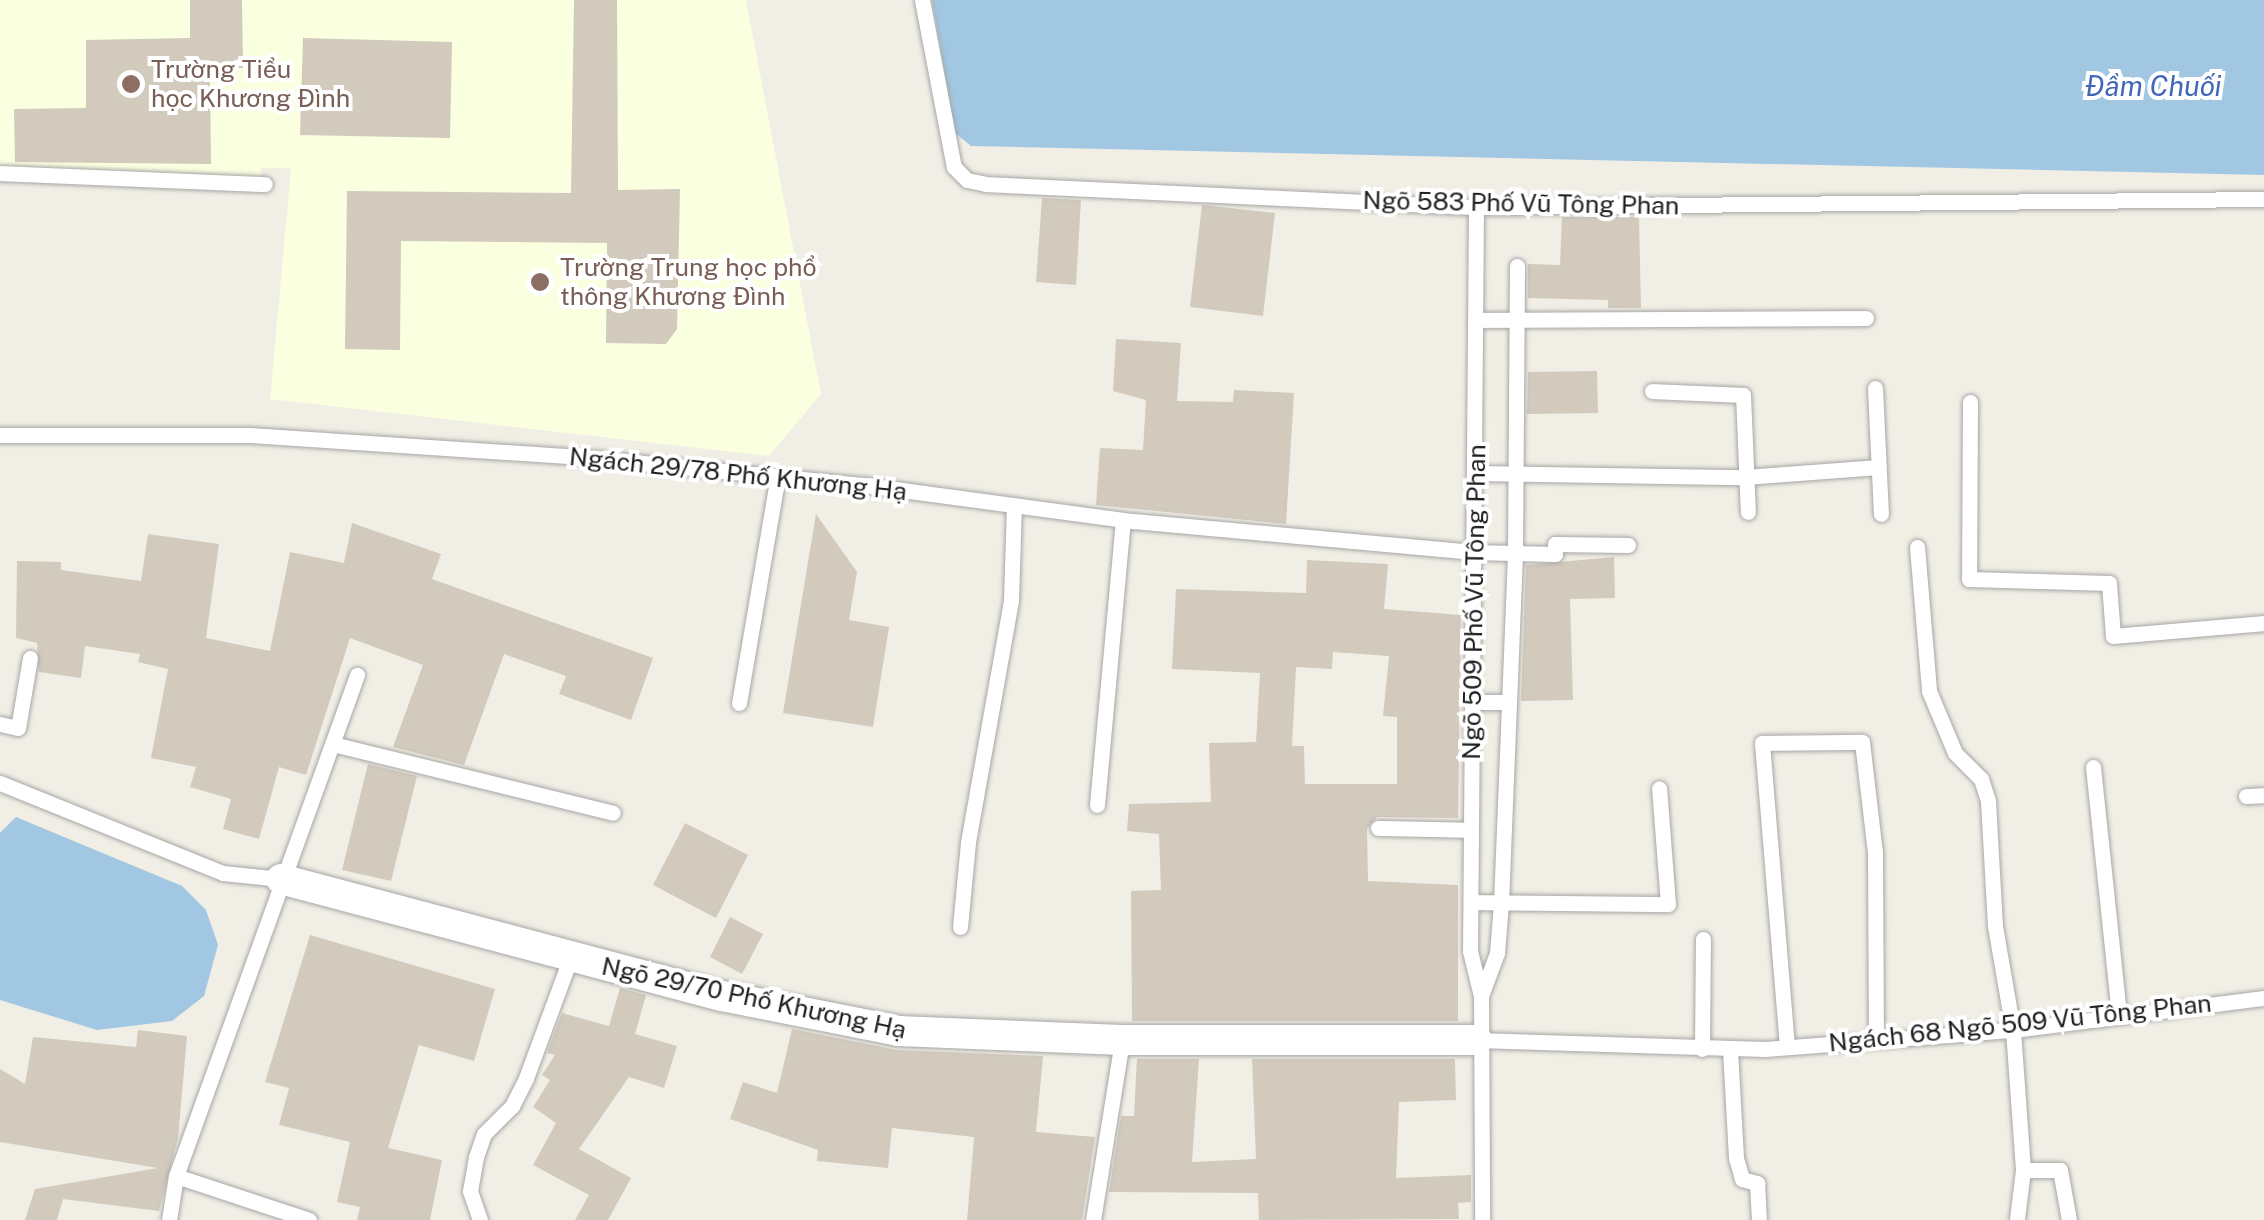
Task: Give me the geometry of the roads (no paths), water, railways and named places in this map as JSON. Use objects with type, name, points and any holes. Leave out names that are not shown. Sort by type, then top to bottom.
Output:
[{"type":"street","name":"Ngõ 29/70 Phố Khương Hạ","points":[[281,879],[570,958],[898,1031],[1122,1040],[1477,1040]]},
{"type":"lane","name":"Ngõ 583 Phố Vũ Tông Phan","points":[[922,0],[950,152],[967,180],[1476,207],[2264,199]]},
{"type":"lane","points":[[0,173],[266,184]]},
{"type":"lane","name":"Ngõ 509 Phố Vũ Tông Phan","points":[[1476,207],[1470,951],[1480,996],[1477,1040],[1482,1220]]},
{"type":"lane","name":"Ngõ 509 Phố Vũ Tông Phan","points":[[1480,996],[1498,953],[1501,903],[1514,553],[1517,266]]},
{"type":"lane","points":[[1476,320],[1866,318]]},
{"type":"lane","points":[[1876,388],[1881,514]]},
{"type":"lane","points":[[1652,391],[1743,396],[1748,512]]},
{"type":"lane","points":[[1970,402],[1970,579],[2109,583],[2113,636],[2264,622]]},
{"type":"lane","name":"Ngách 29/78 Phố Khương Hạ","points":[[0,435],[250,435],[778,476],[1123,520],[1474,552],[1555,554],[1556,544],[1628,545]]},
{"type":"lane","points":[[1476,473],[1745,477],[1879,467]]},
{"type":"lane","points":[[739,704],[778,476]]},
{"type":"lane","points":[[960,928],[968,842],[1011,600],[1014,505]]},
{"type":"lane","points":[[1097,805],[1123,520]]},
{"type":"lane","points":[[1917,547],[1929,691],[1955,754],[1981,779],[1988,801],[1995,926],[2013,1030],[2023,1170],[2017,1219]]},
{"type":"lane","points":[[0,724],[18,728],[30,658]]},
{"type":"lane","points":[[169,1220],[176,1176],[357,674]]},
{"type":"lane","points":[[1473,702],[1509,702]]},
{"type":"lane","points":[[1787,1046],[1762,743],[1862,742],[1874,852],[1876,1040]]},
{"type":"lane","points":[[334,744],[612,813]]},
{"type":"lane","points":[[2093,767],[2119,1012]]},
{"type":"lane","points":[[0,783],[223,872],[281,879]]},
{"type":"lane","points":[[1471,902],[1668,904],[1659,788]]},
{"type":"lane","points":[[2246,796],[2264,795]]},
{"type":"lane","points":[[1472,804],[1505,805]]},
{"type":"lane","points":[[1378,828],[1471,830]]},
{"type":"lane","points":[[1702,1048],[1703,939]]},
{"type":"lane","points":[[480,1220],[470,1191],[476,1157],[484,1134],[512,1106],[526,1078],[570,958]]},
{"type":"lane","name":"Ngách 68 Ngõ 509 Vũ Tông Phan","points":[[1477,1040],[1730,1050],[2013,1030],[2119,1012],[2264,998]]},
{"type":"lane","points":[[1094,1220],[1122,1040]]},
{"type":"lane","points":[[1730,1050],[1736,1158],[1742,1179],[1757,1183],[1758,1220]]},
{"type":"lane","points":[[2023,1170],[2060,1170],[2069,1220]]},
{"type":"lane","points":[[176,1176],[309,1220]]},
{"type":"water","name":"Đầm Chuối","points":[[932,0],[2264,0],[2264,175],[971,146],[955,133]]},
{"type":"water","points":[[16,817],[182,886],[206,910],[218,945],[204,996],[172,1021],[97,1030],[0,1000],[0,833]]},
{"type":"place","name":"Trường Tiểu học Khương Đình","points":[[131,84]]},
{"type":"place","name":"Trường Trung học phổ thông Khương Đình","points":[[540,282]]}]
